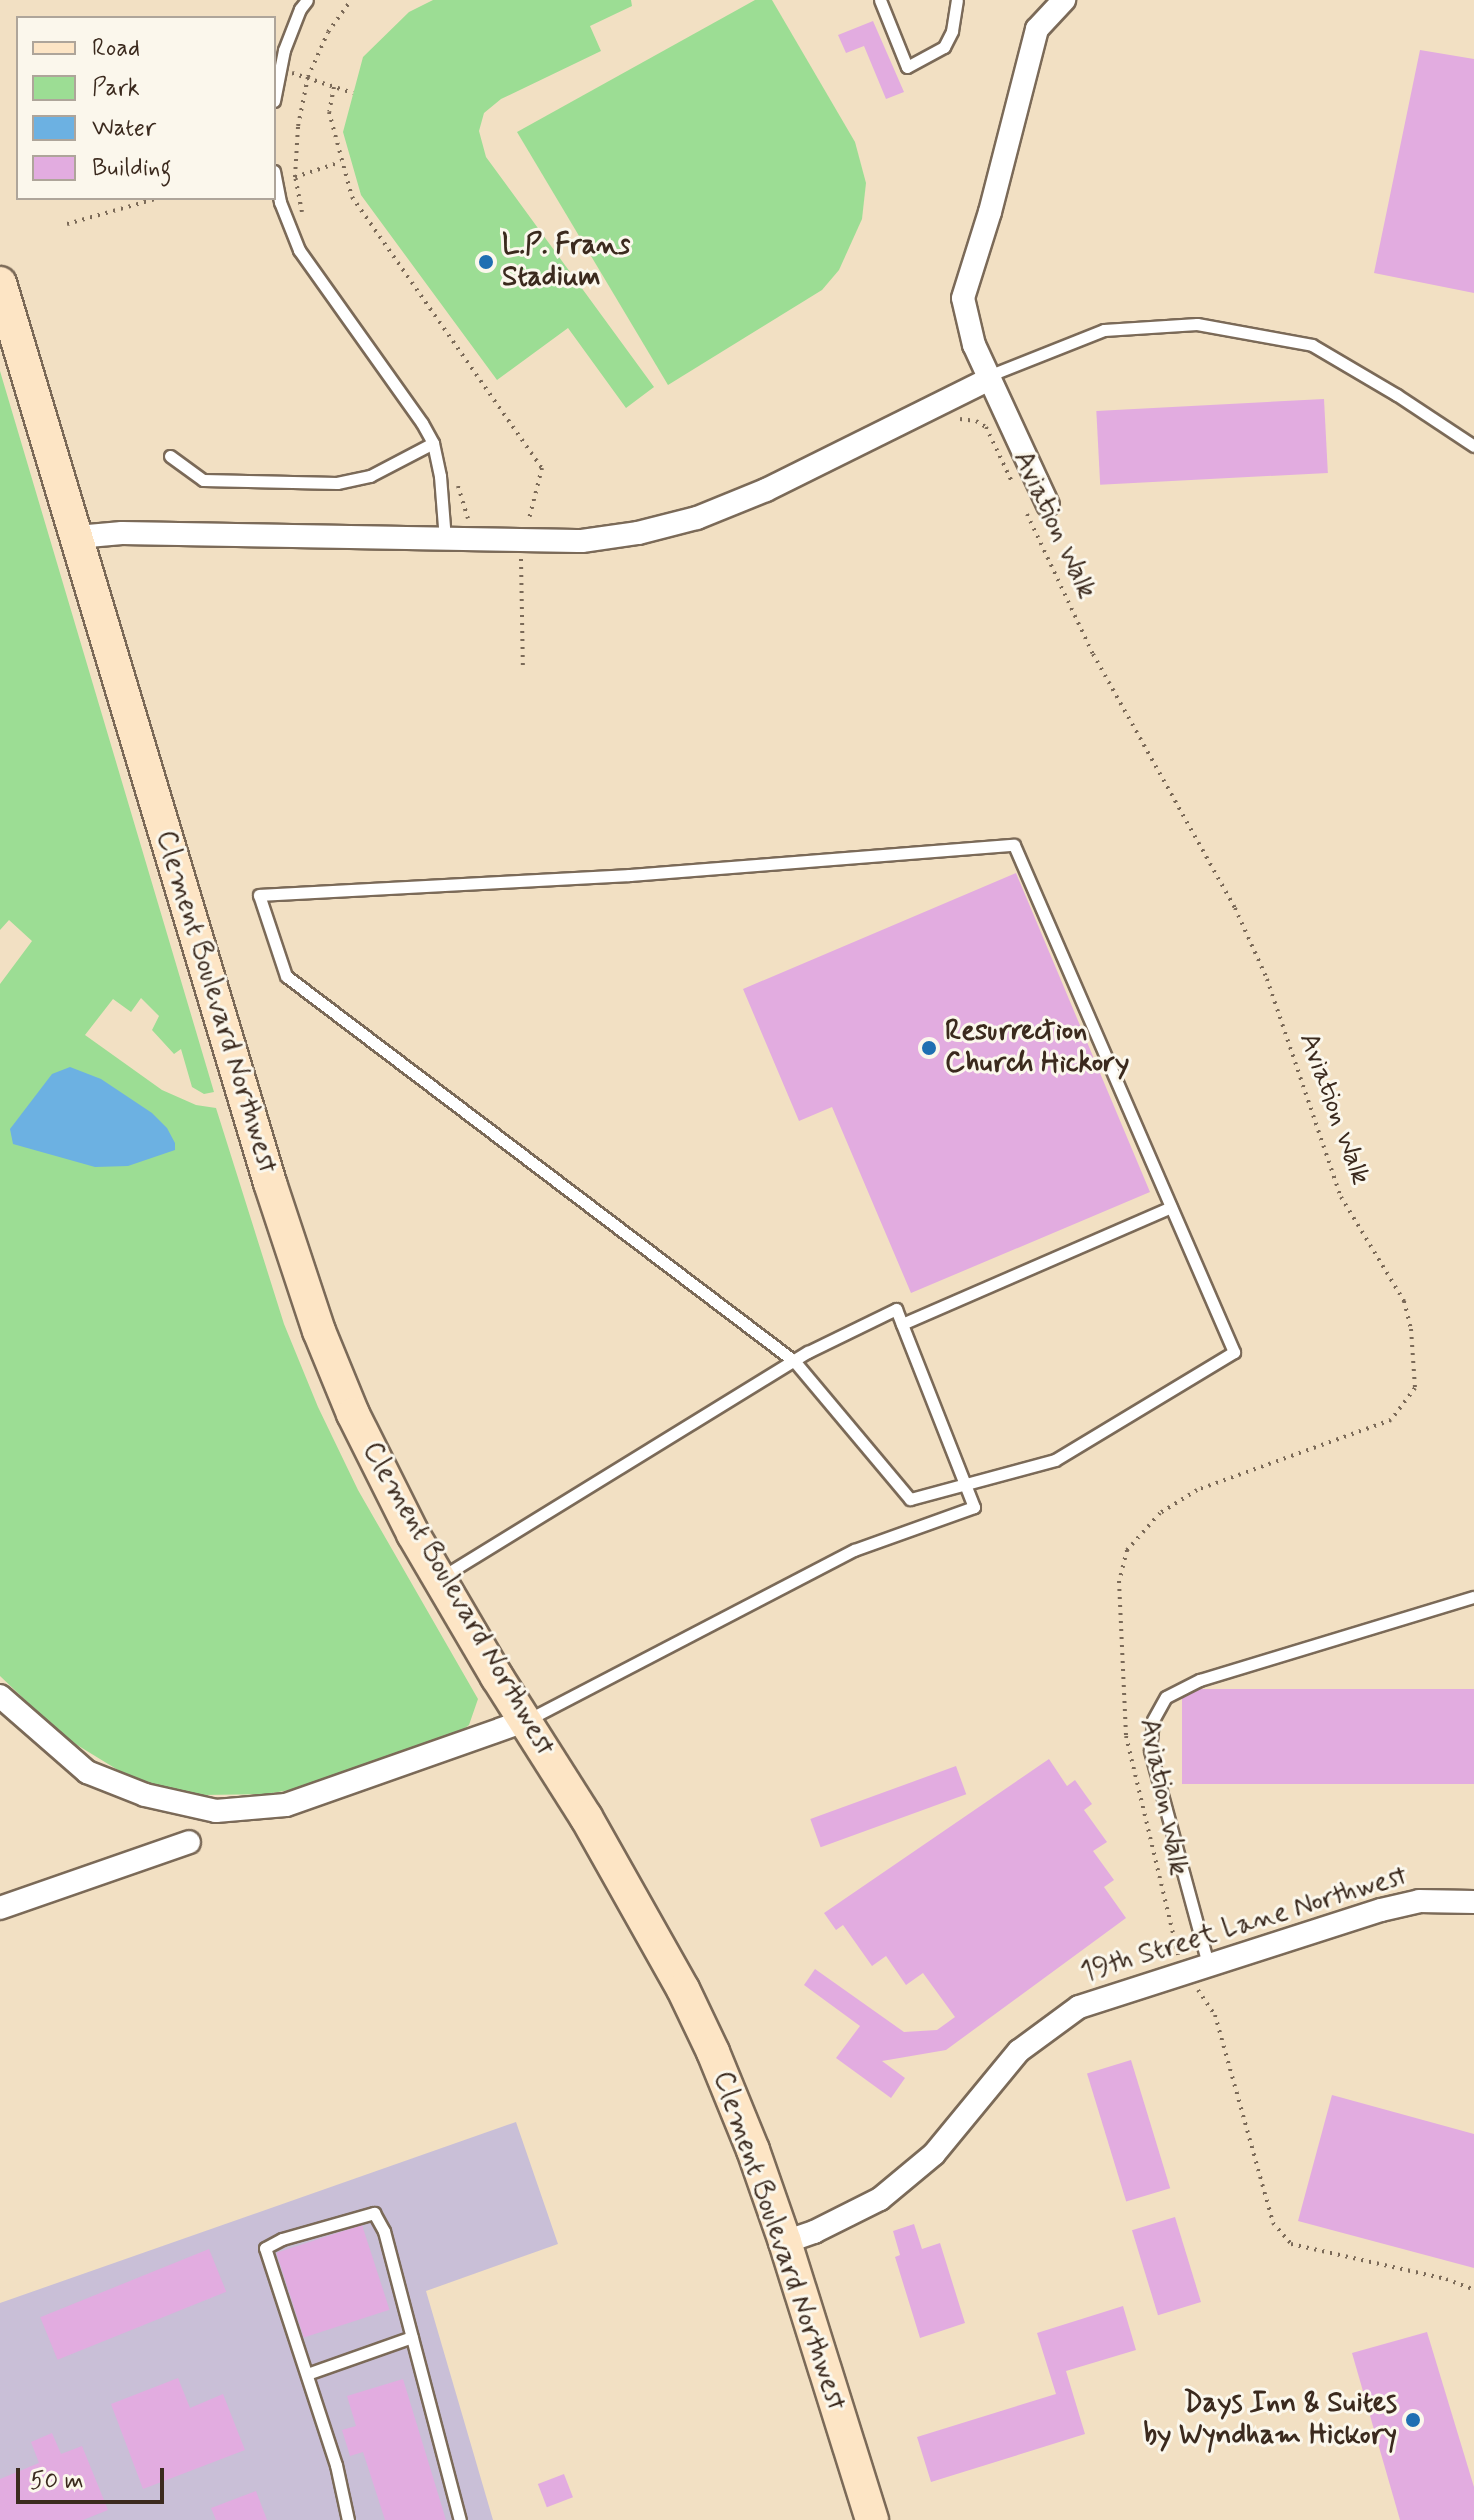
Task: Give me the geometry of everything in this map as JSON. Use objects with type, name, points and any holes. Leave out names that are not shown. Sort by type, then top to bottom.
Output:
[{"type":"street","points":[[1037,509],[974,345],[963,298],[990,212],[1037,29],[1064,0]]},
{"type":"street","name":"Clement Boulevard Northwest","points":[[0,283],[270,1183],[319,1331],[385,1481],[439,1578],[586,1817],[683,1989],[741,2117],[785,2242],[872,2520]]},
{"type":"street","points":[[77,537],[122,533],[582,541],[638,533],[697,518],[766,490],[989,378]]},
{"type":"street","points":[[0,1696],[87,1772],[145,1795],[216,1811],[286,1805],[525,1721]]},
{"type":"street","points":[[0,1908],[189,1842]]},
{"type":"street","name":"19th Street Lane Northwest","points":[[785,2242],[814,2232],[880,2199],[934,2154],[1019,2051],[1047,2028],[1093,2002],[1419,1901],[1474,1902]]},
{"type":"lane","points":[[276,88],[279,69],[304,4],[288,0]]},
{"type":"lane","points":[[880,0],[907,67],[944,47],[952,31],[957,0]]},
{"type":"lane","points":[[276,181],[280,202],[299,250],[433,443],[440,476],[445,540]]},
{"type":"lane","points":[[989,378],[1104,330],[1197,324],[1312,345],[1397,395],[1474,446]]},
{"type":"lane","points":[[170,456],[203,480],[337,483],[370,476],[433,443]]},
{"type":"lane","points":[[1014,845],[1234,1352],[1055,1460],[910,1499],[794,1361],[286,976],[259,895],[629,875],[1014,845]]},
{"type":"lane","points":[[902,1324],[1171,1207]]},
{"type":"lane","points":[[439,1578],[794,1361],[896,1309],[974,1507],[854,1550],[525,1721]]},
{"type":"lane","points":[[1208,1964],[1150,1750],[1153,1720],[1166,1697],[1200,1680],[1474,1597]]},
{"type":"lane","points":[[348,2520],[336,2465],[265,2248],[282,2239],[374,2213],[384,2231],[460,2520]]},
{"type":"lane","points":[[307,2374],[412,2337]]},
{"type":"path","points":[[304,222],[295,177],[298,126],[308,77],[328,32],[351,0]]},
{"type":"path","points":[[279,69],[353,93]]},
{"type":"path","points":[[334,87],[329,112],[352,197],[542,468],[528,522],[518,522]]},
{"type":"path","points":[[295,177],[341,162]]},
{"type":"path","points":[[67,224],[152,200]]},
{"type":"path","name":"Aviation Walk","points":[[955,420],[964,417],[986,427],[1020,498]]},
{"type":"path","points":[[458,485],[464,515],[472,522]]},
{"type":"path","name":"Aviation Walk","points":[[1037,509],[1093,654],[1235,908],[1267,979],[1341,1197],[1404,1301],[1411,1329],[1415,1388],[1391,1420],[1197,1490],[1160,1513],[1127,1550],[1119,1581],[1126,1736],[1172,1939],[1185,1972],[1215,2015],[1273,2223],[1291,2244],[1446,2279],[1474,2290]]},
{"type":"path","points":[[523,669],[520,558],[535,558]]},
{"type":"shaded area","points":[[516,2122],[558,2244],[426,2291],[493,2520],[0,2520],[0,2303]]},
{"type":"green space","name":"L.P. Frans Stadium","points":[[433,0],[631,0],[632,6],[590,26],[601,51],[501,99],[484,113],[479,131],[486,157],[654,387],[626,408],[568,328],[497,380],[361,195],[343,132],[363,57],[409,12]]},
{"type":"green space","points":[[755,0],[772,0],[855,142],[866,183],[862,219],[839,270],[822,290],[668,385],[517,132]]},
{"type":"green space","points":[[0,371],[214,1092],[204,1094],[192,1087],[181,1049],[174,1054],[152,1030],[159,1016],[141,998],[131,1012],[113,999],[85,1035],[162,1090],[196,1105],[216,1108],[284,1324],[318,1407],[358,1490],[478,1699],[469,1725],[453,1737],[295,1789],[267,1794],[201,1795],[165,1790],[131,1778],[64,1737],[0,1676],[0,984],[32,941],[9,920],[0,930]]},
{"type":"water","points":[[70,1067],[101,1079],[152,1113],[167,1128],[175,1150],[128,1166],[95,1167],[13,1144],[10,1129],[52,1074]]},
{"type":"building","points":[[873,21],[904,92],[886,99],[864,46],[846,53],[838,35]]},
{"type":"building","points":[[1420,50],[1474,59],[1474,293],[1374,273]]},
{"type":"building","points":[[1324,399],[1328,473],[1100,485],[1096,411]]},
{"type":"building","name":"Resurrection Church Hickory","points":[[1016,873],[1150,1192],[911,1293],[832,1107],[799,1121],[743,989]]},
{"type":"building","points":[[1182,1689],[1474,1689],[1474,1784],[1182,1784]]},
{"type":"building","points":[[1049,1759],[1067,1786],[1075,1780],[1092,1804],[1084,1810],[1107,1842],[1093,1851],[1114,1880],[1104,1887],[1126,1918],[946,2050],[882,2061],[905,2078],[891,2098],[836,2058],[860,2026],[804,1985],[815,1969],[904,2032],[937,2030],[955,2017],[923,1973],[906,1985],[886,1956],[872,1966],[843,1925],[836,1930],[824,1913]]},
{"type":"building","points":[[956,1766],[966,1794],[821,1847],[810,1819]]},
{"type":"building","points":[[1131,2060],[1170,2188],[1126,2202],[1087,2073]]},
{"type":"building","points":[[1332,2095],[1474,2134],[1474,2268],[1298,2221]]},
{"type":"building","points":[[1175,2217],[1201,2302],[1158,2315],[1132,2230]]},
{"type":"building","points":[[914,2224],[922,2249],[940,2243],[965,2323],[920,2338],[895,2257],[900,2255],[893,2231]]},
{"type":"building","points":[[362,2225],[390,2310],[304,2337],[276,2253]]},
{"type":"building","points":[[209,2249],[226,2292],[57,2360],[40,2317]]},
{"type":"building","points":[[1123,2306],[1136,2350],[1066,2371],[1085,2434],[931,2482],[917,2437],[1056,2394],[1037,2333]]},
{"type":"building","name":"Days Inn & Suites by Wyndham Hickory","points":[[1427,2332],[1474,2487],[1474,2520],[1400,2520],[1352,2353]]},
{"type":"building","points":[[178,2378],[190,2408],[223,2394],[245,2450],[143,2489],[111,2404]]},
{"type":"building","points":[[403,2379],[446,2520],[385,2520],[363,2452],[350,2456],[342,2430],[356,2426],[347,2396]]},
{"type":"building","points":[[52,2433],[61,2454],[82,2446],[108,2510],[83,2520],[0,2520],[0,2479],[39,2463],[31,2442]]},
{"type":"building","points":[[564,2474],[573,2497],[547,2507],[538,2484]]},
{"type":"building","points":[[256,2491],[267,2520],[216,2520],[211,2508]]},
{"type":"place","name":"L.P. Frans Stadium","points":[[486,262]]},
{"type":"place","name":"Resurrection Church Hickory","points":[[929,1048]]},
{"type":"place","name":"Days Inn & Suites by Wyndham Hickory","points":[[1413,2420]]}]
